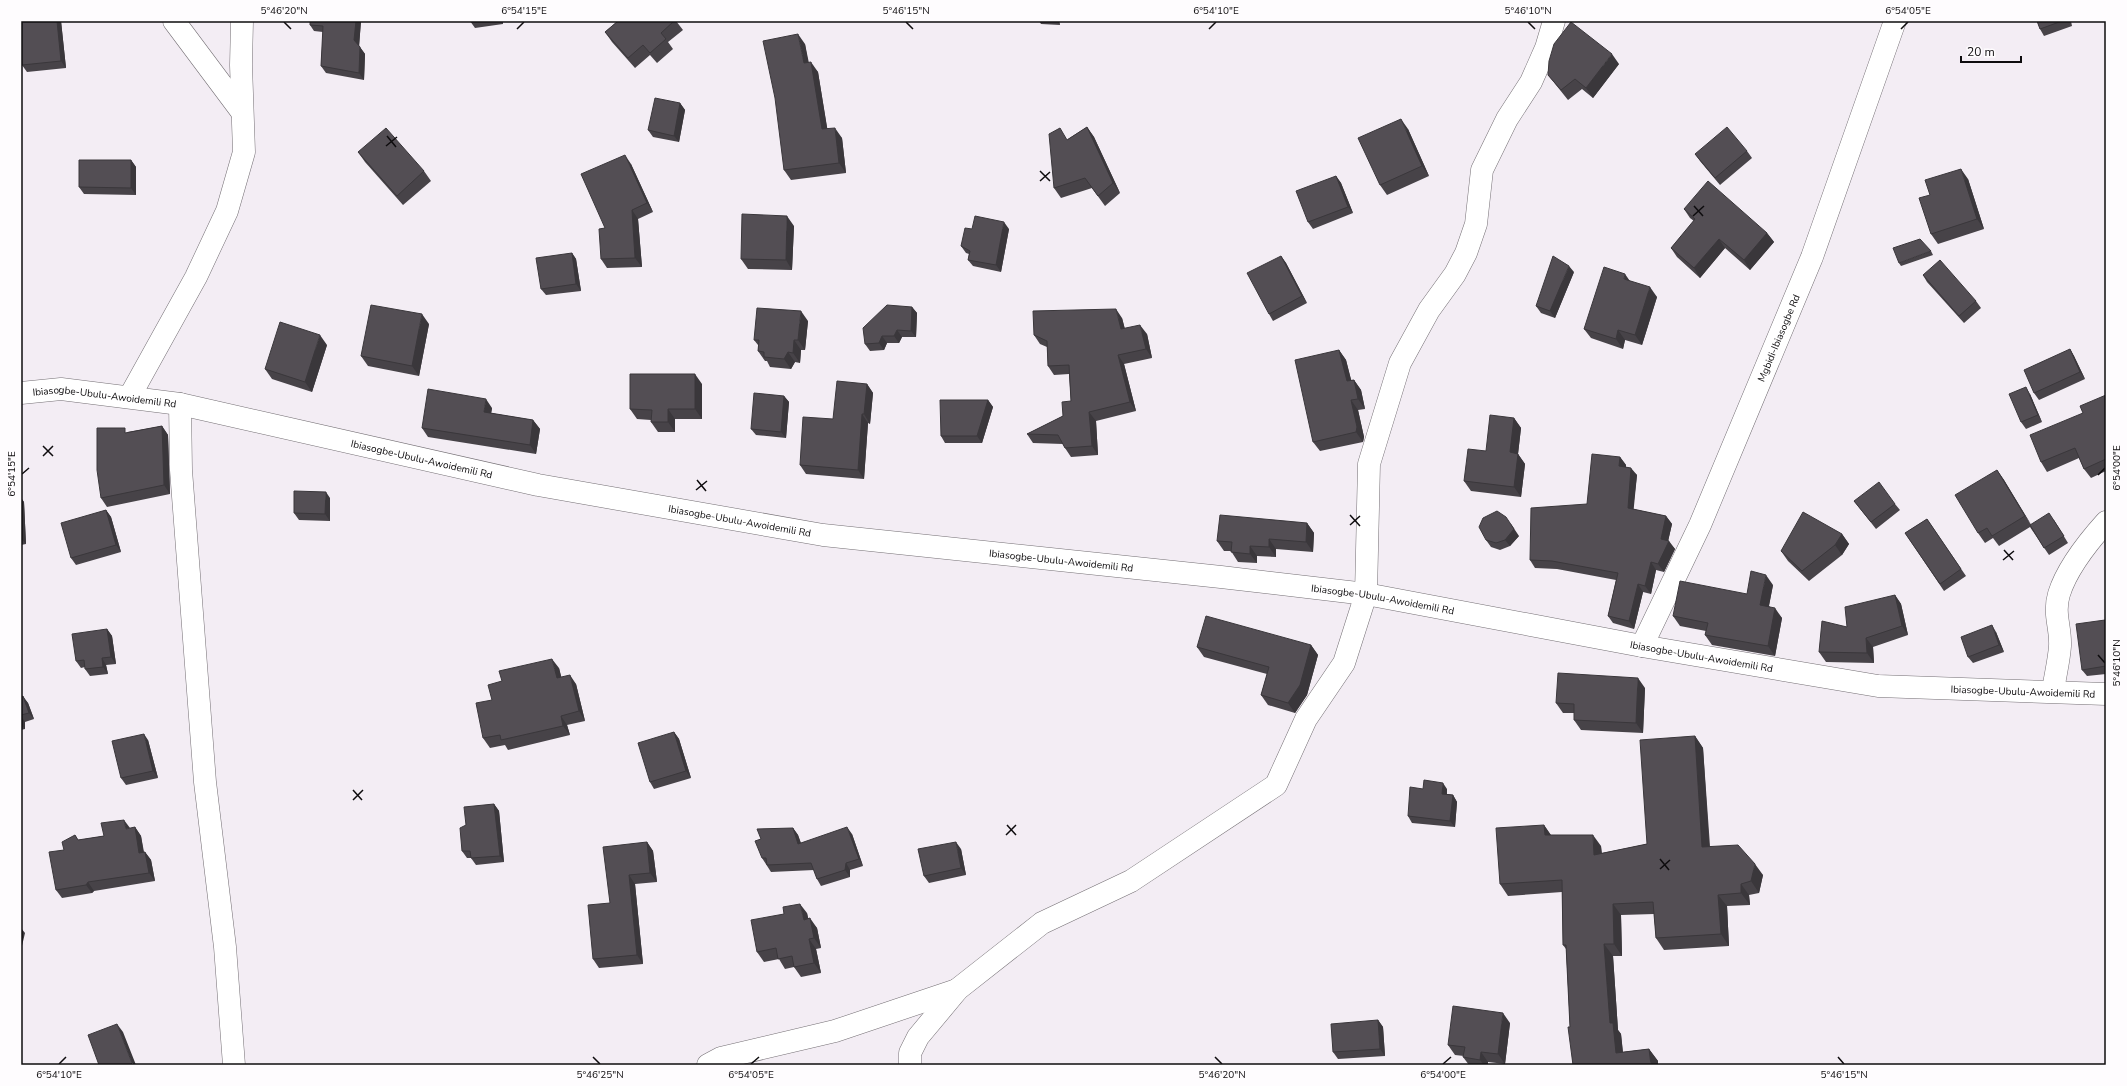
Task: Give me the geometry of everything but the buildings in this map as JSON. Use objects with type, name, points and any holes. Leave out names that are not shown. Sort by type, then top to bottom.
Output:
[{"type":"street","points":[[174,21],[242,112]]},
{"type":"street","points":[[130,396],[196,277],[227,211],[244,152],[241,65],[242,21]]},
{"type":"street","points":[[910,1065],[910,1053],[918,1037],[958,989],[1042,923],[1131,881],[1276,785],[1306,719],[1344,663],[1366,594],[1369,464],[1400,363],[1429,310],[1455,274],[1466,253],[1476,224],[1482,170],[1507,119],[1531,82],[1546,48],[1554,21]]},
{"type":"street","name":"Mgbidi-Ibiasogbe Rd","points":[[1642,646],[1700,525],[1812,257],[1895,21]]},
{"type":"street","name":"Ibiasogbe-Ubulu-Awoidemili Rd","points":[[21,393],[61,389],[130,396],[180,404],[538,485],[823,535],[1221,577],[1366,594],[1642,646],[1878,686],[2106,694]]},
{"type":"street","points":[[180,404],[181,470],[205,782],[225,947],[234,1065]]},
{"type":"street","points":[[2053,691],[2060,644],[2056,617],[2058,595],[2064,580],[2087,545],[2106,522]]},
{"type":"street","points":[[708,1065],[721,1058],[835,1031],[905,1009],[958,989]]},
{"type":"street","points":[[905,1009],[919,1021],[918,1037]]}]
